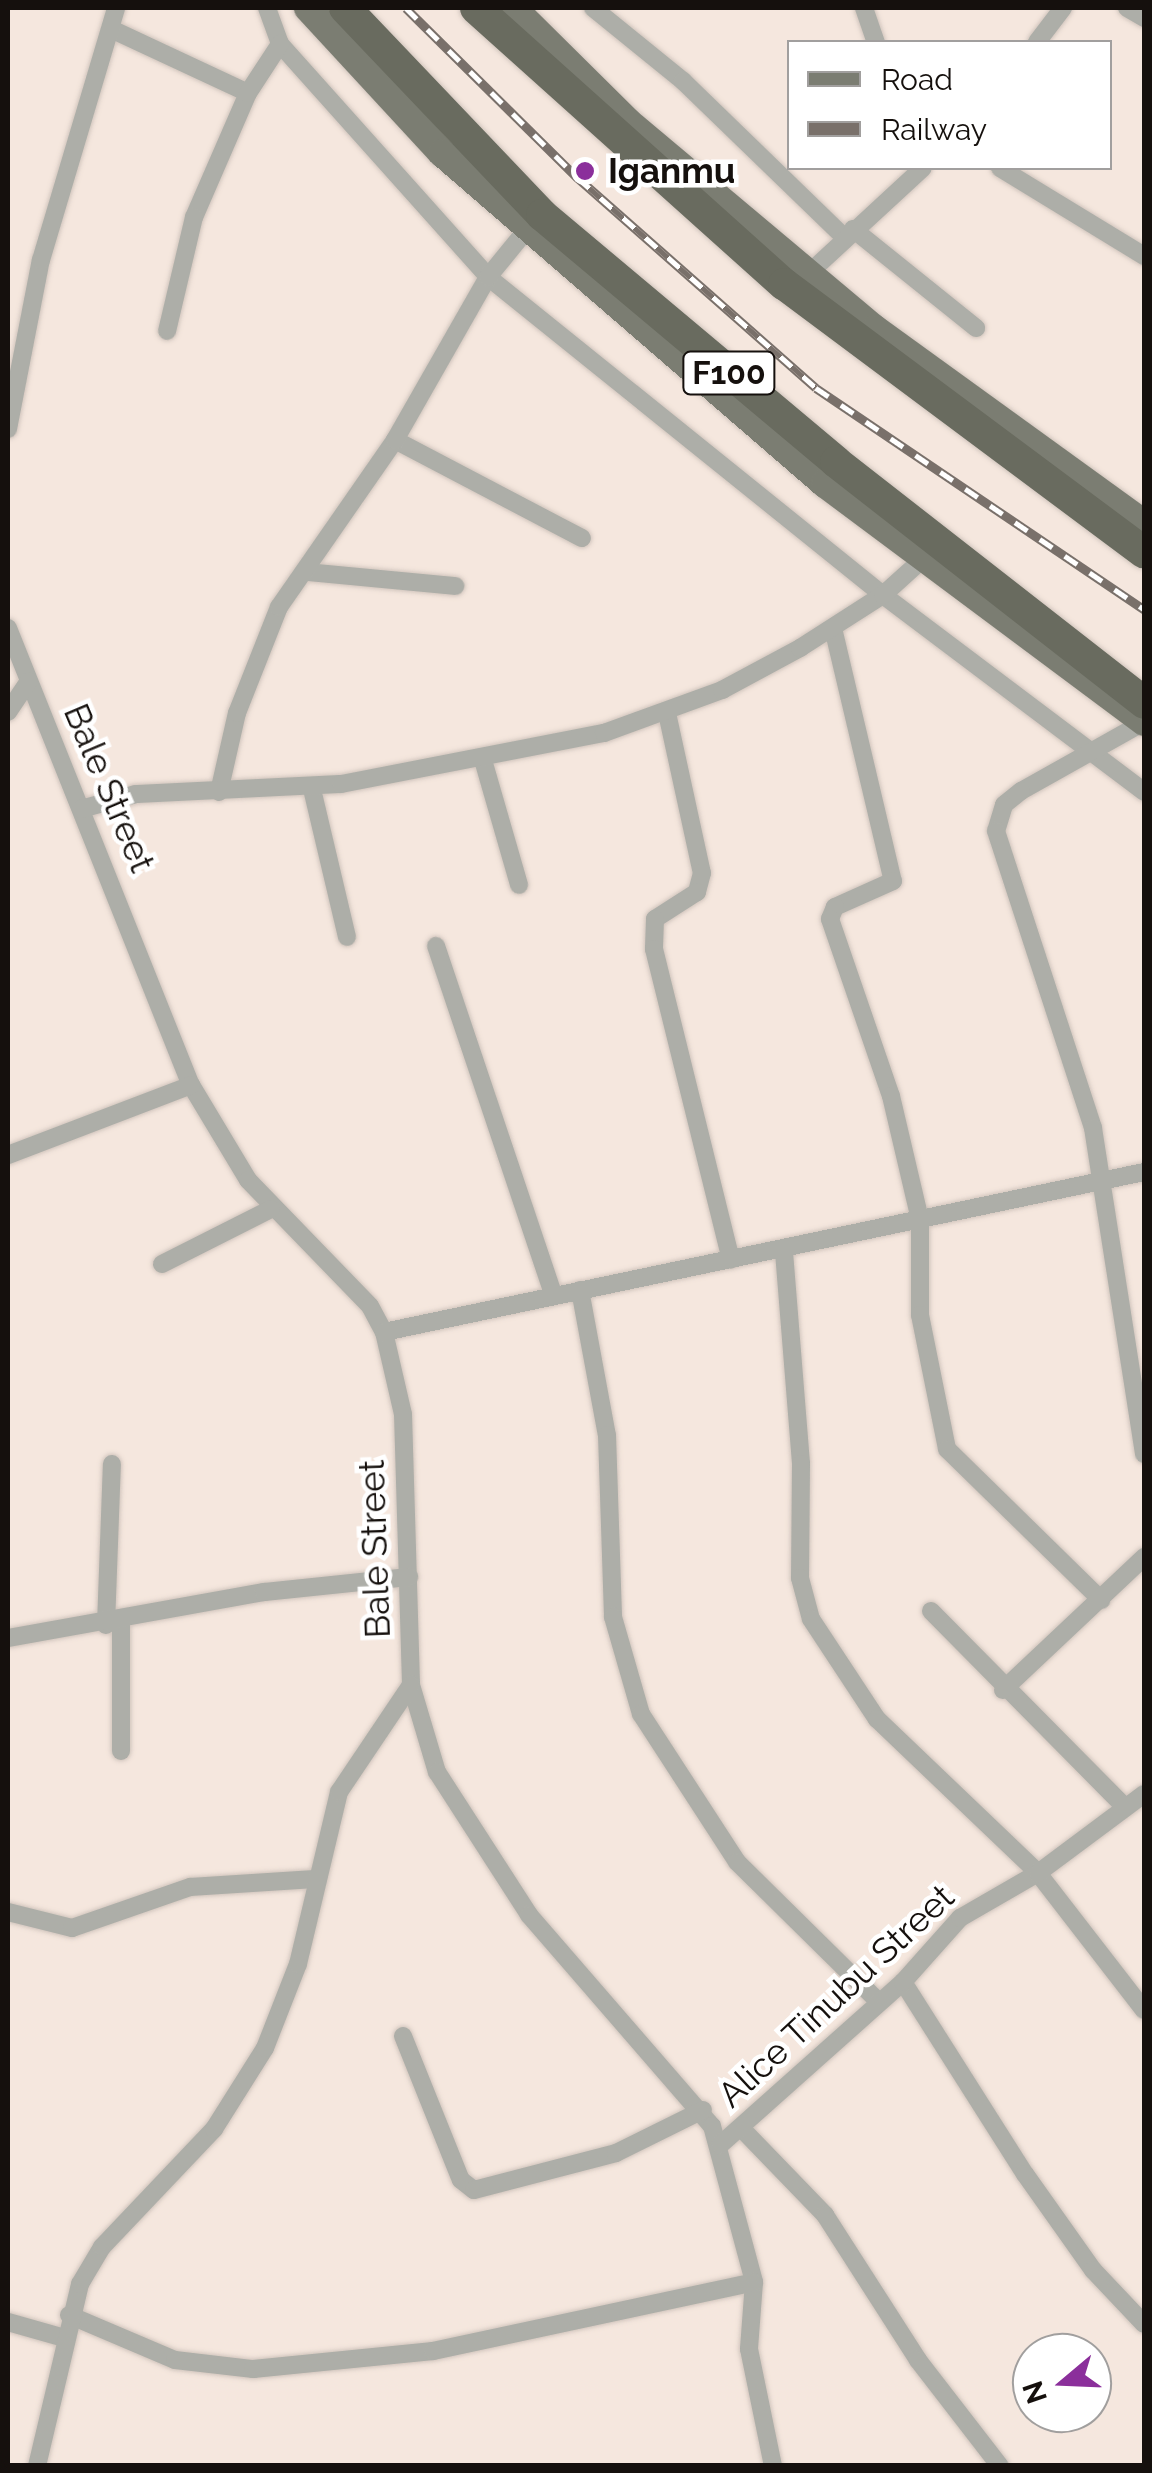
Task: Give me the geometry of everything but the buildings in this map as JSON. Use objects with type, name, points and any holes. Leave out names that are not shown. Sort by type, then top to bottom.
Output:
[{"type":"highway","name":"F100","points":[[344,8],[542,216],[836,462],[1144,704]]},
{"type":"highway","points":[[476,8],[784,284],[1144,552]]},
{"type":"main road","points":[[308,8],[442,152],[825,484],[1144,722]]},
{"type":"main road","points":[[513,8],[628,122],[808,274],[1141,514]]},
{"type":"street","points":[[8,430],[46,244],[116,8]]},
{"type":"street","points":[[267,8],[280,44],[488,277],[883,595],[1144,792]]},
{"type":"street","points":[[593,8],[683,81],[848,233],[976,328]]},
{"type":"street","points":[[864,8],[875,40]]},
{"type":"street","points":[[1039,40],[1064,8]]},
{"type":"street","points":[[1127,8],[1144,18]]},
{"type":"street","points":[[111,30],[248,94]]},
{"type":"street","points":[[166,331],[194,217],[248,94],[280,44]]},
{"type":"street","points":[[808,274],[848,233],[921,170]]},
{"type":"street","points":[[1003,170],[1144,256]]},
{"type":"street","points":[[219,792],[261,642],[395,440],[488,277],[528,228]]},
{"type":"street","points":[[395,440],[582,538]]},
{"type":"street","points":[[81,809],[136,794],[312,788],[436,762],[483,760],[667,712],[833,628],[883,595],[924,558]]},
{"type":"street","points":[[307,572],[454,586]]},
{"type":"street","name":"Bale Street","points":[[8,628],[192,1085],[272,1209],[370,1306],[384,1332],[403,1414],[411,1685],[438,1772],[493,1866],[589,1991],[703,2110],[720,2145],[754,2282],[749,2349],[774,2466]]},
{"type":"street","points":[[833,628],[892,881],[835,907],[830,919],[891,1096],[920,1220],[920,1315],[948,1449],[1101,1600]]},
{"type":"street","points":[[8,712],[29,681]]},
{"type":"street","points":[[667,712],[702,872],[697,892],[655,919],[654,949],[731,1260]]},
{"type":"street","points":[[1144,722],[1004,805],[996,830],[1094,1128],[1144,1454]]},
{"type":"street","points":[[483,760],[520,884]]},
{"type":"street","points":[[312,788],[347,937]]},
{"type":"street","points":[[436,946],[553,1293]]},
{"type":"street","points":[[8,1155],[192,1085]]},
{"type":"street","points":[[384,1332],[553,1293],[784,1252],[1144,1172]]},
{"type":"street","points":[[162,1264],[272,1209]]},
{"type":"street","points":[[784,1252],[801,1464],[800,1578],[810,1618],[842,1674],[918,1764],[1038,1872],[1144,2010]]},
{"type":"street","points":[[580,1290],[607,1434],[613,1617],[641,1714],[737,1862],[878,2001]]},
{"type":"street","points":[[112,1464],[113,1624],[122,1751]]},
{"type":"street","points":[[1003,1690],[1144,1557]]},
{"type":"street","points":[[8,1638],[113,1624],[264,1592],[409,1578]]},
{"type":"street","points":[[931,1612],[1003,1690],[1122,1804]]},
{"type":"street","points":[[38,2466],[69,2315],[102,2247],[214,2129],[265,2048],[298,1964],[339,1792],[411,1685]]},
{"type":"street","name":"Alice Tinubu Street","points":[[720,2145],[903,1982],[960,1918],[1038,1872],[1122,1804],[1144,1794]]},
{"type":"street","points":[[8,1912],[72,1928],[190,1887],[315,1880]]},
{"type":"street","points":[[903,1982],[1070,2238],[1144,2324]]},
{"type":"street","points":[[403,2036],[461,2180],[474,2190],[616,2153],[703,2110]]},
{"type":"street","points":[[742,2129],[825,2215],[918,2360],[1000,2466]]},
{"type":"street","points":[[69,2315],[175,2360],[254,2369],[433,2351],[754,2282]]},
{"type":"street","points":[[8,2322],[62,2337]]},
{"type":"railway","points":[[406,8],[578,178],[816,388],[1144,609]]},
{"type":"place","name":"Iganmu","points":[[585,171]]}]
